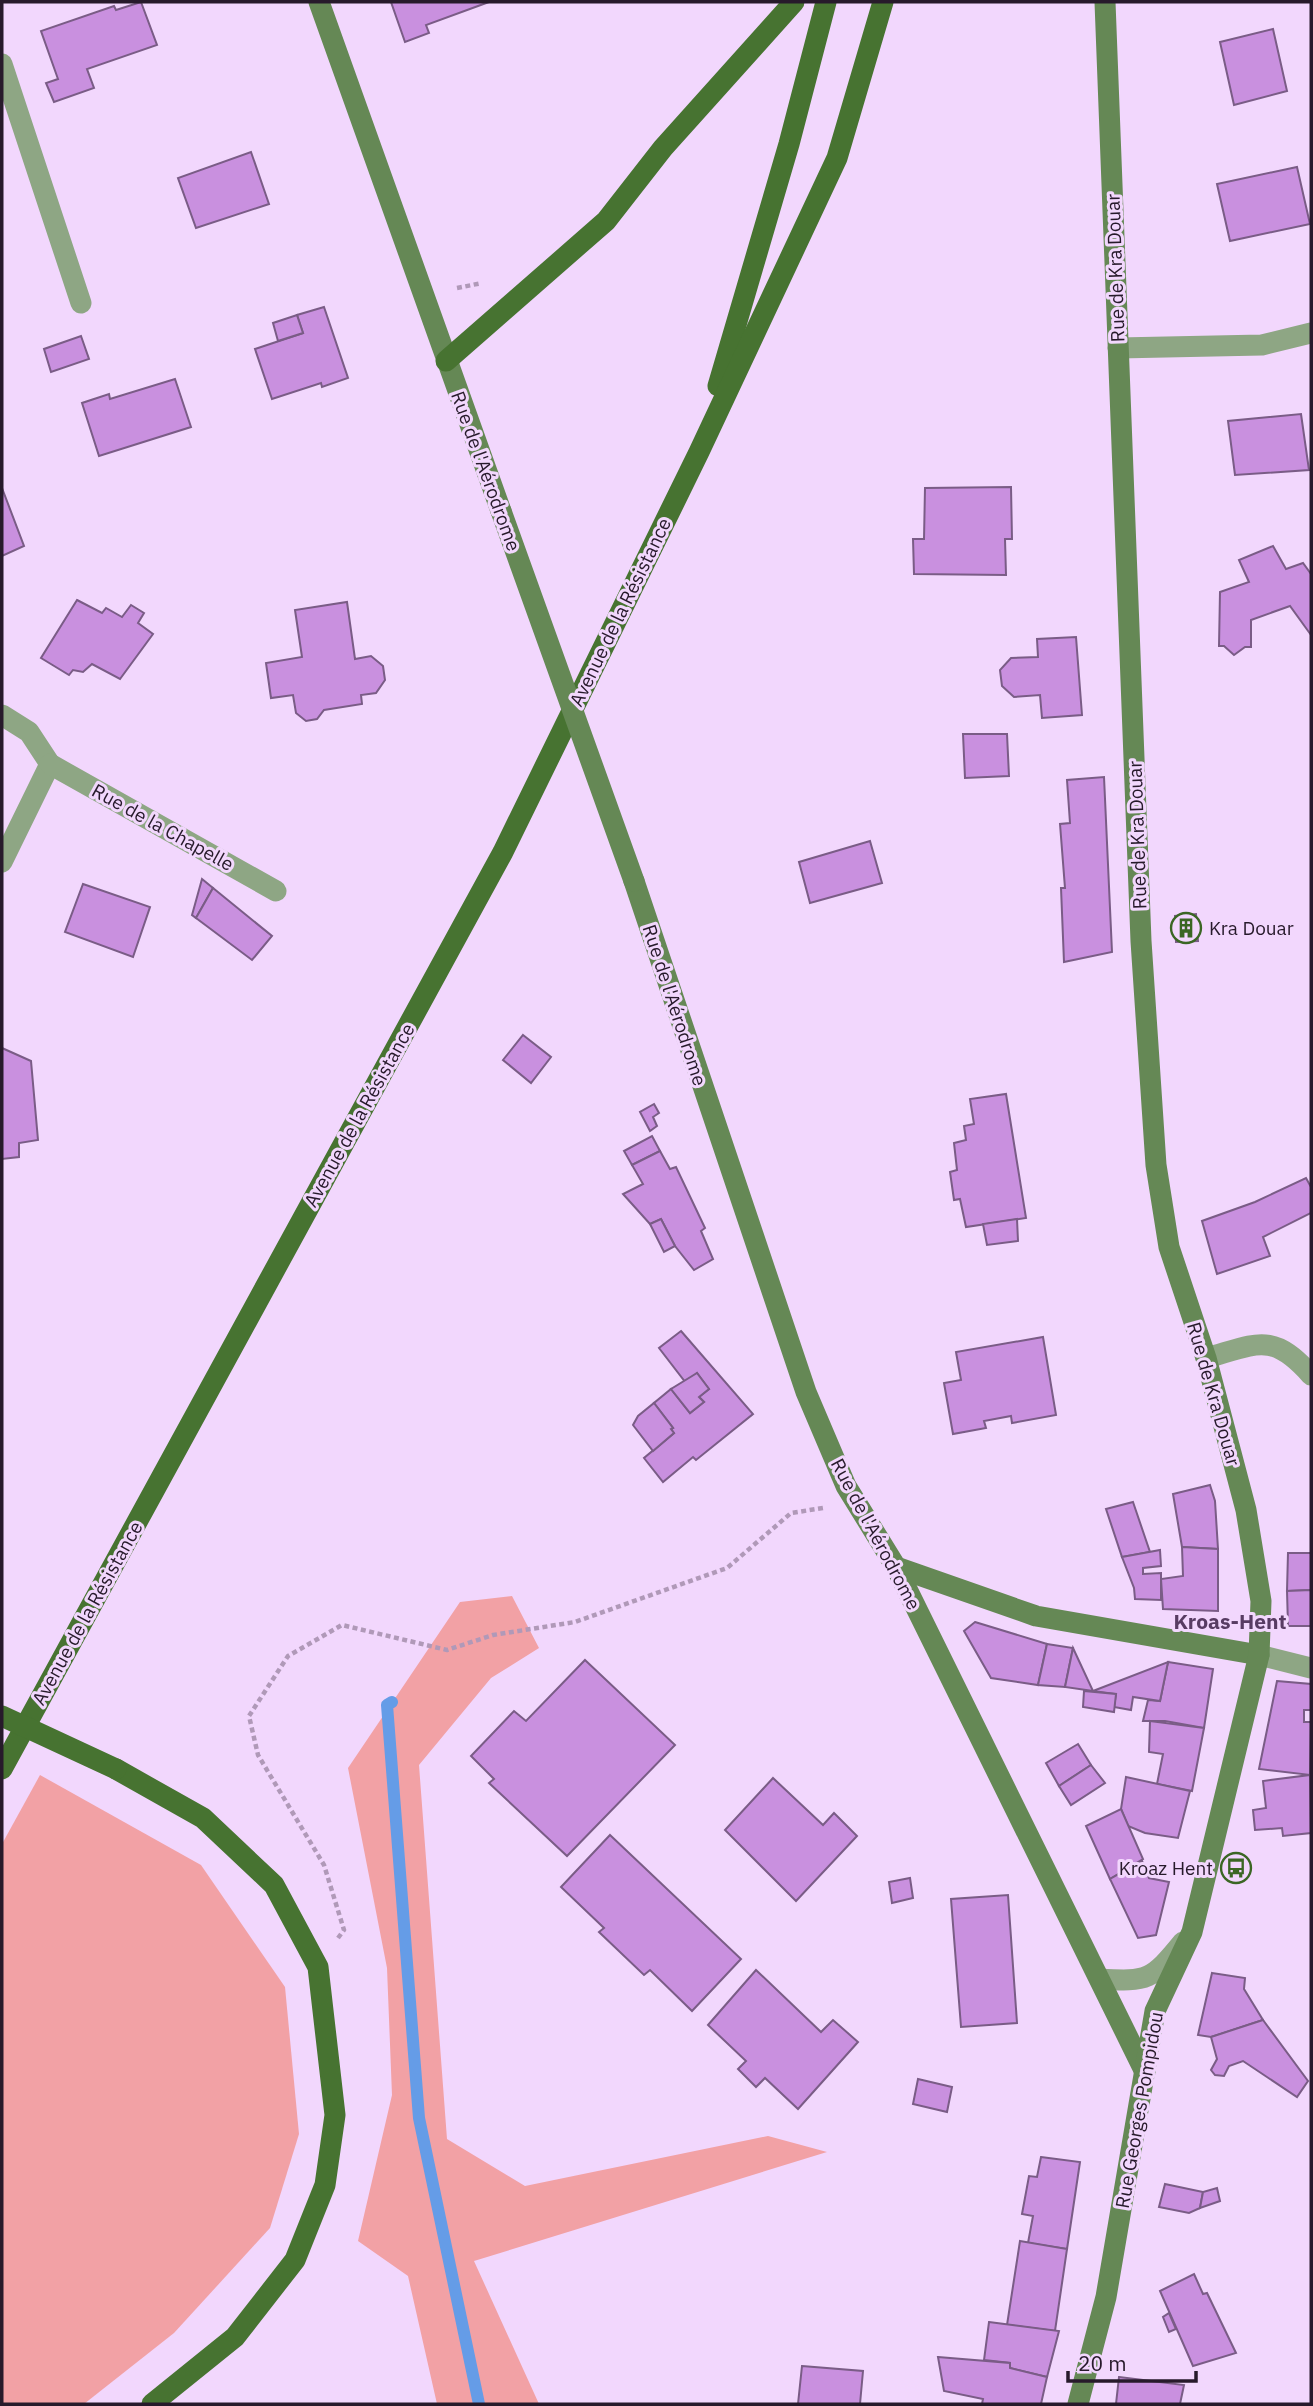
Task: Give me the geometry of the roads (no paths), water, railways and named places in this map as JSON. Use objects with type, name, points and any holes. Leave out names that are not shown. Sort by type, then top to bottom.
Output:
[{"type":"main road","points":[[446,361],[606,221],[663,148],[794,2]]},
{"type":"main road","name":"Avenue de la Résistance","points":[[699,452],[789,144],[826,2]]},
{"type":"main road","name":"Avenue de la Résistance","points":[[2,1769],[503,852],[699,452],[837,158],[883,2]]},
{"type":"main road","points":[[2,1716],[116,1769],[203,1818],[274,1885],[318,1967],[335,2115],[325,2185],[295,2260],[235,2337],[152,2404]]},
{"type":"street","name":"Rue de l'Aérodrome","points":[[319,2],[634,881],[802,1379],[855,1503],[896,1567],[1145,2072]]},
{"type":"street","name":"Rue de Kra Douar","points":[[1105,2],[1142,941],[1156,1165],[1169,1247],[1206,1358],[1246,1510],[1261,1601],[1259,1655]]},
{"type":"street","points":[[2,64],[81,303]]},
{"type":"street","points":[[1118,348],[1262,345],[1311,333]]},
{"type":"street","name":"Rue de la Chapelle","points":[[2,715],[30,732],[50,764],[276,891]]},
{"type":"street","points":[[2,862],[50,764]]},
{"type":"street","points":[[1206,1358],[1264,1344],[1291,1353],[1311,1376]]},
{"type":"street","points":[[896,1567],[1036,1616],[1259,1655],[1311,1668]]},
{"type":"street","name":"Rue Georges Pompidou","points":[[1078,2404],[1106,2297],[1155,2011],[1192,1932],[1259,1655]]},
{"type":"street","points":[[1100,1979],[1138,1981],[1160,1970],[1192,1932]]},
{"type":"waterway","points":[[392,1702],[387,1705],[419,2118],[479,2404]]},
{"type":"place","name":"Kra Douar","points":[[1186,928]]},
{"type":"place","name":"Kroaz Hent","points":[[1236,1868]]},
{"type":"district","name":"Kroas-Hent","points":[[1230,1621]]}]
